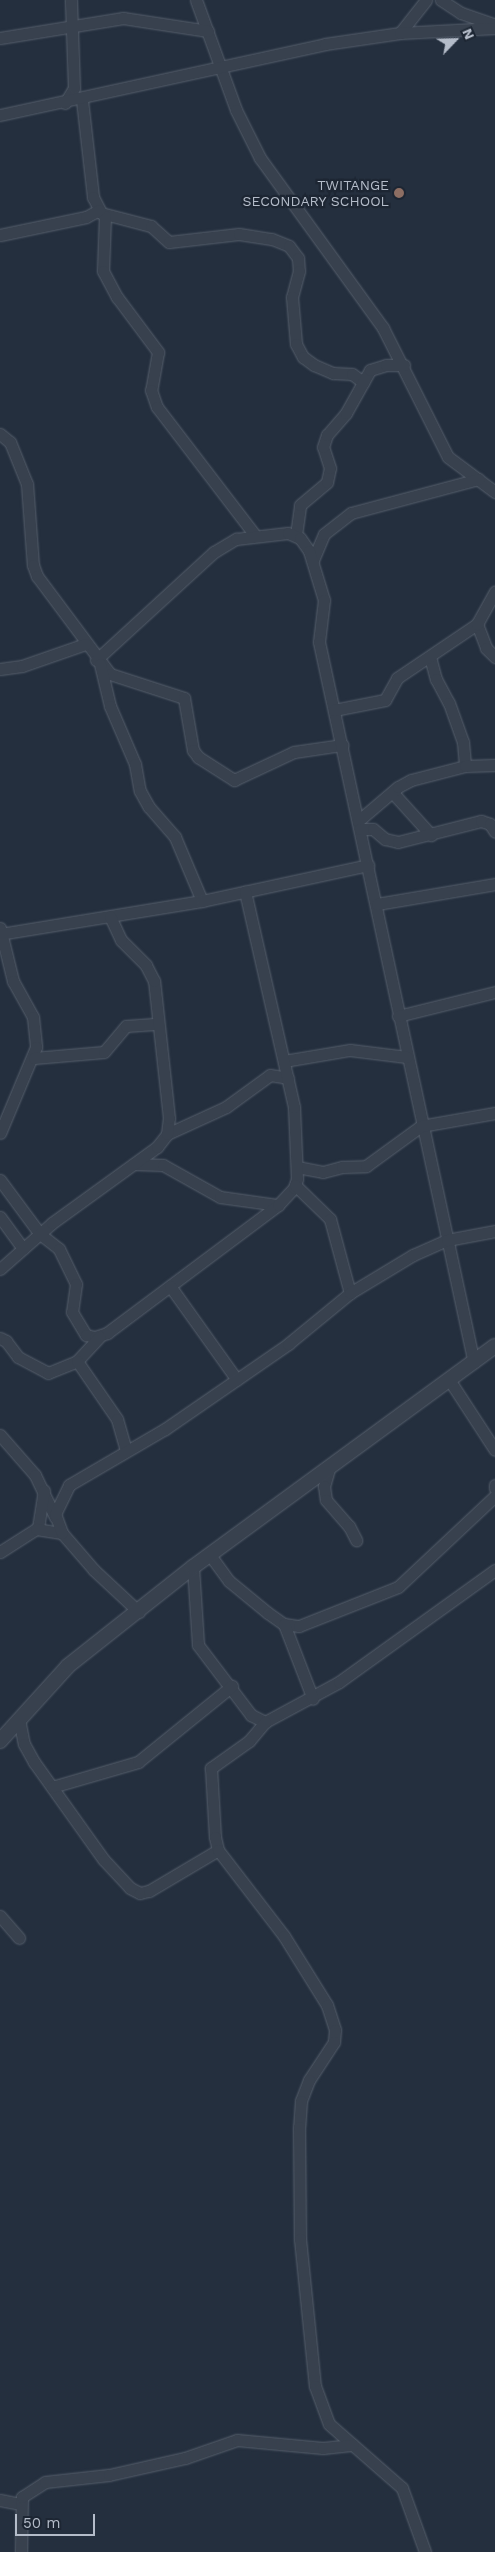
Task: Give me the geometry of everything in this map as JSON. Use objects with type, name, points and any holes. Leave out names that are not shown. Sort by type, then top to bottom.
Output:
[{"type":"street","points":[[65,103],[74,88],[74,25],[71,0]]},
{"type":"street","points":[[400,33],[426,0]]},
{"type":"street","points":[[441,0],[461,13],[495,26]]},
{"type":"street","points":[[201,2],[208,31],[236,110],[260,158],[364,300],[404,365],[448,457],[495,492]]},
{"type":"street","points":[[0,38],[123,18],[208,31]]},
{"type":"street","points":[[0,115],[82,100],[221,65],[400,33],[495,26]]},
{"type":"street","points":[[82,100],[93,197],[102,213],[103,271],[116,297],[158,352],[151,390],[157,407],[254,534]]},
{"type":"street","points":[[0,235],[33,230],[67,218],[86,217],[102,213],[151,226],[169,242],[239,234],[272,239],[289,246],[298,258],[299,271],[292,297],[296,344],[303,357],[314,365],[333,373],[352,374],[362,382]]},
{"type":"street","points":[[296,535],[300,505],[321,490],[327,482],[330,468],[323,447],[327,435],[346,413],[370,370],[378,366],[404,365]]},
{"type":"street","points":[[0,434],[10,442],[27,484],[34,570],[98,662],[115,677],[175,693],[184,698],[193,750],[229,780],[239,778],[294,752],[342,745]]},
{"type":"street","points":[[313,560],[324,534],[351,513],[479,479]]},
{"type":"street","points":[[98,662],[214,552],[236,539],[254,534],[296,535],[304,542],[313,560],[324,603],[319,619],[319,642],[368,865],[421,1126],[474,1363]]},
{"type":"street","points":[[334,710],[385,700],[392,682],[477,624],[495,592]]},
{"type":"street","points":[[477,624],[486,648],[495,657]]},
{"type":"street","points":[[0,669],[22,666],[85,644]]},
{"type":"street","points":[[430,656],[436,679],[449,703],[463,742],[465,766]]},
{"type":"street","points":[[98,662],[110,706],[135,764],[140,791],[149,807],[175,837],[202,901]]},
{"type":"street","points":[[359,825],[393,793],[412,780],[465,766],[495,765]]},
{"type":"street","points":[[393,793],[431,835]]},
{"type":"street","points":[[359,825],[373,829],[390,841],[431,835],[481,822],[490,824],[495,832]]},
{"type":"street","points":[[0,1132],[34,1058],[33,1017],[13,981],[0,932],[202,901],[368,865]]},
{"type":"street","points":[[376,904],[495,884]]},
{"type":"street","points":[[0,1338],[6,1341],[18,1357],[45,1373],[77,1361],[99,1337],[278,1205],[296,1185],[296,1116],[245,892]]},
{"type":"street","points":[[110,916],[121,940],[152,975],[169,1118],[167,1134]]},
{"type":"street","points":[[398,1016],[495,992]]},
{"type":"street","points":[[34,1058],[104,1052],[126,1026],[158,1024]]},
{"type":"street","points":[[284,1061],[350,1050],[407,1057]]},
{"type":"street","points":[[0,1269],[40,1234],[157,1147],[167,1134],[226,1107],[270,1075],[288,1078]]},
{"type":"street","points":[[296,1167],[323,1172],[342,1167],[366,1166],[421,1126],[495,1113]]},
{"type":"street","points":[[134,1164],[163,1165],[220,1197],[278,1205]]},
{"type":"street","points":[[0,1180],[40,1234],[56,1245],[75,1280],[71,1305],[81,1329],[86,1335],[99,1337]]},
{"type":"street","points":[[296,1185],[330,1219],[350,1293]]},
{"type":"street","points":[[0,1217],[23,1249]]},
{"type":"street","points":[[56,1518],[56,1509],[69,1485],[126,1450],[165,1429],[237,1380],[350,1293],[413,1254],[447,1240],[495,1231]]},
{"type":"street","points":[[170,1286],[237,1380]]},
{"type":"street","points":[[0,1741],[68,1666],[139,1612],[193,1567],[495,1346]]},
{"type":"street","points":[[77,1361],[118,1418],[126,1450]]},
{"type":"street","points":[[450,1380],[495,1450]]},
{"type":"street","points":[[0,1435],[44,1490],[62,1533],[94,1570],[139,1612]]},
{"type":"street","points":[[329,1469],[324,1486],[326,1500],[349,1526],[356,1540]]},
{"type":"street","points":[[38,1528],[44,1490]]},
{"type":"street","points":[[284,1624],[306,1624],[398,1587],[495,1496]]},
{"type":"street","points":[[0,1552],[38,1528],[62,1533]]},
{"type":"street","points":[[210,1555],[238,1590],[284,1624],[313,1699]]},
{"type":"street","points":[[193,1567],[198,1645],[232,1686],[251,1714],[265,1722]]},
{"type":"street","points":[[425,2552],[402,2488],[329,2424],[314,2386],[300,2239],[301,2100],[309,2080],[334,2042],[335,2030],[327,2005],[284,1936],[218,1850],[211,1768],[236,1752],[265,1722],[313,1699],[495,1570]]},
{"type":"street","points":[[52,1787],[138,1762],[232,1686]]},
{"type":"street","points":[[19,1719],[28,1752],[104,1860],[130,1888],[140,1893],[149,1891],[218,1850]]},
{"type":"street","points":[[0,1916],[19,1938]]},
{"type":"street","points":[[21,2552],[20,2504],[27,2491],[45,2482],[109,2475],[185,2458],[237,2440],[323,2448],[353,2445]]},
{"type":"street","points":[[0,2500],[20,2504]]},
{"type":"place","name":"TWITANGE SECONDARY SCHOOL","points":[[399,193]]}]
